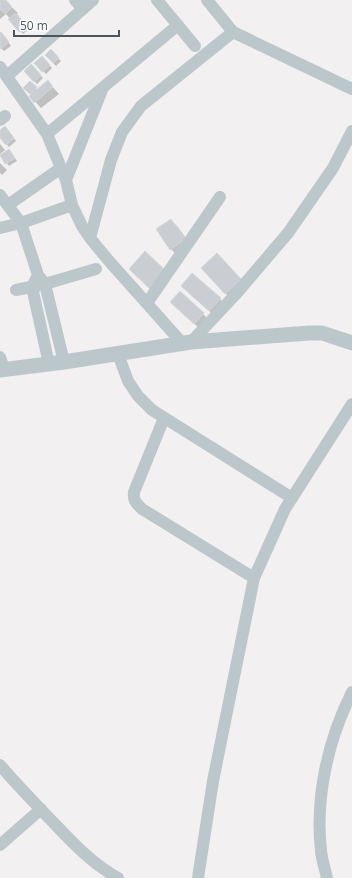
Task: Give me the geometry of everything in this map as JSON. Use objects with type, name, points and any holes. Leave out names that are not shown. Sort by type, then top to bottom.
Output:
[{"type":"street","points":[[93,0],[79,5],[3,72],[47,134],[66,180],[72,205],[82,226],[90,238],[147,303],[187,343]]},
{"type":"street","points":[[157,0],[195,46]]},
{"type":"street","points":[[207,0],[233,32],[352,89]]},
{"type":"street","points":[[47,134],[178,25]]},
{"type":"street","points":[[90,238],[111,160],[122,132],[141,106],[233,32]]},
{"type":"street","points":[[66,180],[103,88]]},
{"type":"street","points":[[187,343],[236,294],[288,233],[333,168],[352,130]]},
{"type":"street","points":[[8,205],[61,168]]},
{"type":"street","points":[[0,195],[22,223],[41,280],[56,363]]},
{"type":"street","points":[[147,303],[220,197]]},
{"type":"street","points":[[0,228],[22,223],[72,205]]},
{"type":"street","points":[[16,290],[32,287],[41,280],[96,269]]},
{"type":"street","points":[[32,287],[56,363]]},
{"type":"street","points":[[1,365],[56,363],[187,343],[309,333],[322,333],[352,343]]},
{"type":"street","points":[[118,354],[128,381],[138,396],[152,410],[292,498]]},
{"type":"street","points":[[198,878],[213,781],[254,578],[285,509],[352,404]]},
{"type":"street","points":[[164,418],[134,492],[133,498],[135,503],[142,509],[254,578]]},
{"type":"street","points":[[326,878],[321,851],[320,815],[323,777],[333,740],[352,692]]},
{"type":"street","points":[[0,765],[24,793],[86,856],[118,878]]},
{"type":"street","points":[[0,845],[41,809]]},
{"type":"building","points":[[0,0],[6,0],[12,7],[5,14],[0,9]]},
{"type":"building","points":[[16,13],[27,26],[19,32],[8,19]]},
{"type":"building","points":[[1,32],[9,42],[0,49],[0,33]]},
{"type":"building","points":[[51,49],[59,58],[53,63],[45,55]]},
{"type":"building","points":[[42,56],[50,65],[42,72],[34,63]]},
{"type":"building","points":[[31,64],[41,75],[34,82],[24,71]]},
{"type":"building","points":[[48,80],[53,87],[34,103],[29,96]]},
{"type":"building","points":[[30,81],[37,87],[30,94],[23,88]]},
{"type":"building","points":[[5,126],[14,138],[6,145],[0,138],[0,130]]},
{"type":"building","points":[[9,149],[15,158],[5,164],[0,155]]},
{"type":"building","points":[[171,219],[185,239],[170,250],[156,229]]},
{"type":"building","points":[[145,251],[166,271],[150,289],[129,269]]},
{"type":"building","points":[[217,253],[241,279],[225,294],[201,268]]},
{"type":"building","points":[[192,273],[221,298],[209,311],[181,286]]},
{"type":"building","points":[[180,291],[204,313],[194,324],[170,302]]}]
